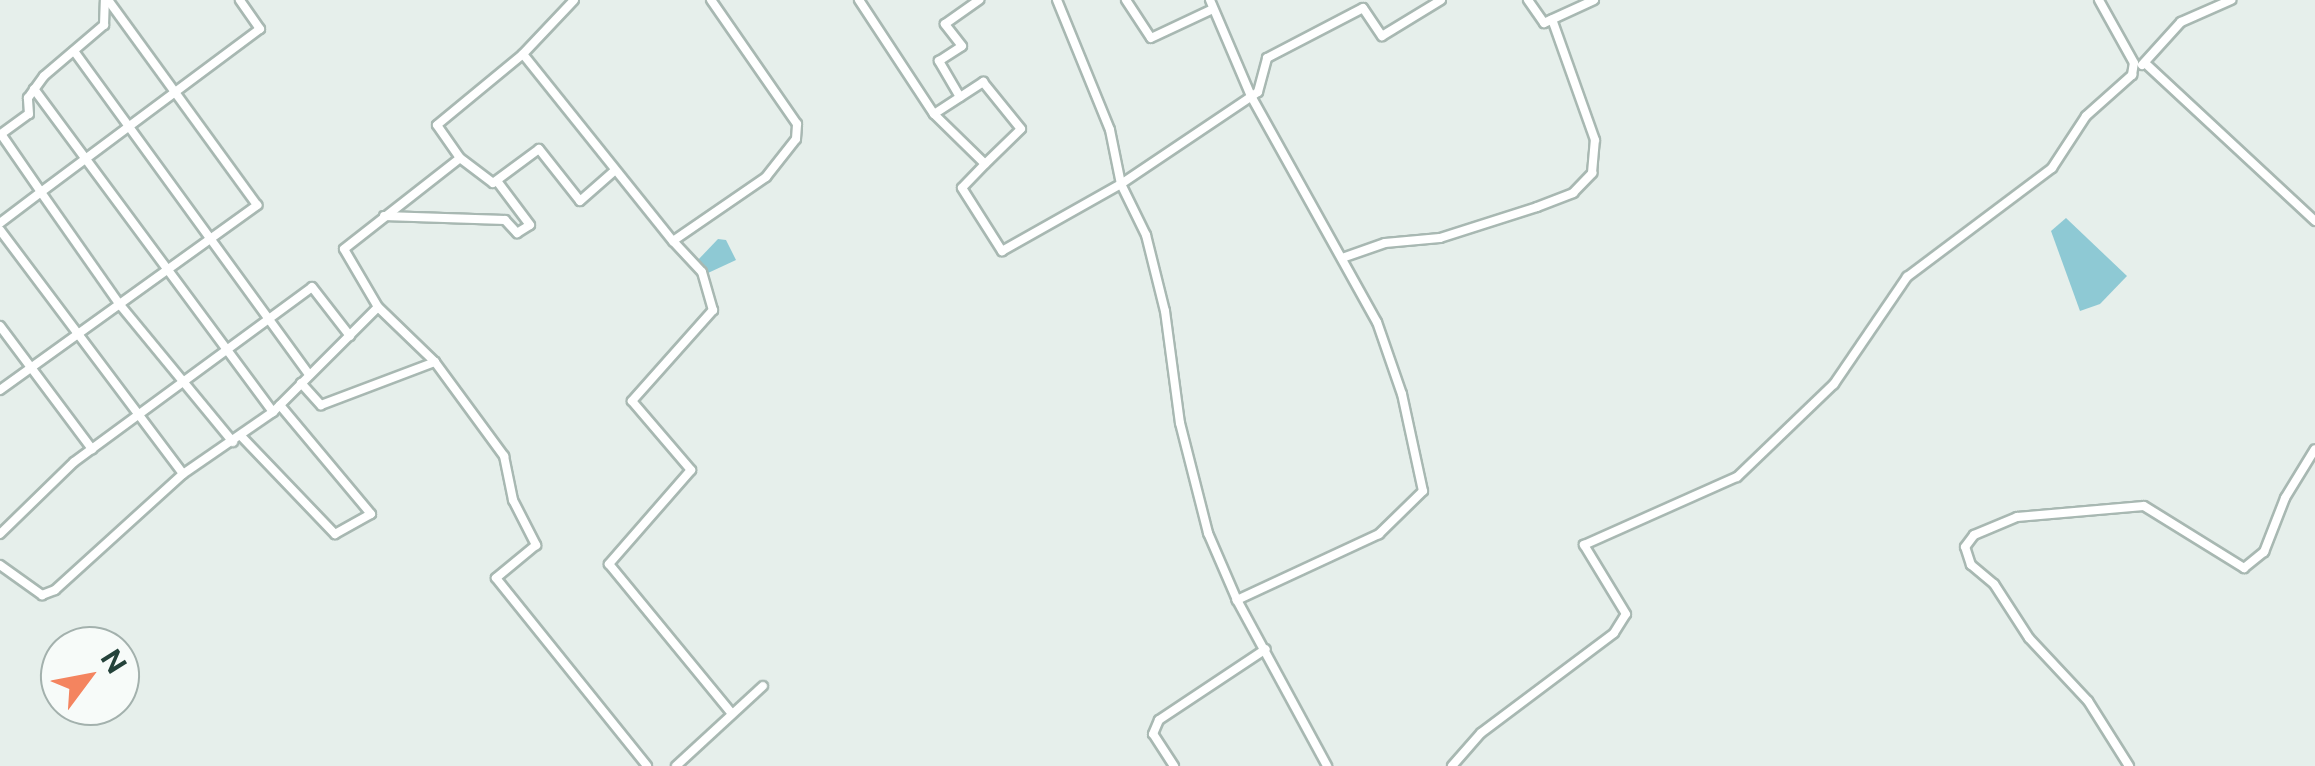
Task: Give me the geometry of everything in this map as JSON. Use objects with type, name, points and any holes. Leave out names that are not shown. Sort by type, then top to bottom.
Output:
[{"type":"street","points":[[34,89],[226,352],[371,514],[335,534],[182,384],[120,304],[1,134],[29,114],[34,89],[104,26],[107,0]]},
{"type":"street","points":[[0,390],[33,370],[257,205],[107,0]]},
{"type":"street","points":[[182,474],[136,418],[0,227],[260,28],[240,0]]},
{"type":"street","points":[[384,216],[506,220],[517,233],[530,225],[497,180],[460,158],[437,124],[523,54],[574,0]]},
{"type":"street","points":[[673,241],[766,177],[796,138],[797,124],[711,0]]},
{"type":"street","points":[[858,0],[934,114],[985,164]]},
{"type":"street","points":[[960,96],[939,61],[962,46],[945,24],[978,0]]},
{"type":"street","points":[[1126,0],[1150,38],[1211,4],[1251,96],[1345,257],[1402,394],[1423,491],[1379,534],[1237,600]]},
{"type":"street","points":[[934,114],[983,82],[1021,129],[962,188],[1002,251],[1121,184],[1258,92],[1268,58],[1363,8],[1382,36],[1441,0]]},
{"type":"street","points":[[1528,0],[1544,23],[1594,0]]},
{"type":"street","points":[[2099,0],[2134,71]]},
{"type":"street","points":[[1452,766],[1481,733],[1614,633],[1626,614],[1584,545],[1736,476],[1840,377],[1907,277],[2052,168],[2086,116],[2145,63],[2181,22],[2230,0]]},
{"type":"street","points":[[1060,4],[1110,130],[1121,184],[1146,236],[1165,311],[1180,423],[1208,533],[1237,600],[1328,766]]},
{"type":"street","points":[[1345,257],[1386,243],[1440,238],[1537,208],[1572,193],[1592,173],[1595,140],[1552,19]]},
{"type":"street","points":[[74,51],[309,374]]},
{"type":"street","points":[[523,54],[613,172],[702,272],[713,310],[632,401],[691,470],[609,564],[732,714]]},
{"type":"street","points":[[2145,63],[2315,222]]},
{"type":"street","points":[[497,180],[539,148],[580,201],[613,172]]},
{"type":"street","points":[[460,158],[344,248],[378,307],[435,362],[504,456],[513,500],[536,546],[496,578],[648,766]]},
{"type":"street","points":[[0,534],[92,450],[312,287],[350,336]]},
{"type":"street","points":[[0,565],[46,595],[182,474],[277,409],[378,307]]},
{"type":"street","points":[[0,326],[92,450]]},
{"type":"street","points":[[301,383],[321,405],[435,362]]},
{"type":"street","points":[[2129,766],[2088,701],[2029,638],[2018,613],[1971,565],[1964,547],[1974,536],[2017,518],[2132,505],[2175,519],[2218,557],[2244,568],[2264,552],[2315,450]]},
{"type":"street","points":[[1174,766],[1153,734],[1159,720],[1266,649]]},
{"type":"street","points":[[676,766],[763,686]]},
{"type":"water","points":[[2066,218],[2127,276],[2100,304],[2080,311],[2051,231]]},
{"type":"water","points":[[718,239],[726,240],[736,260],[708,273],[697,261]]}]
